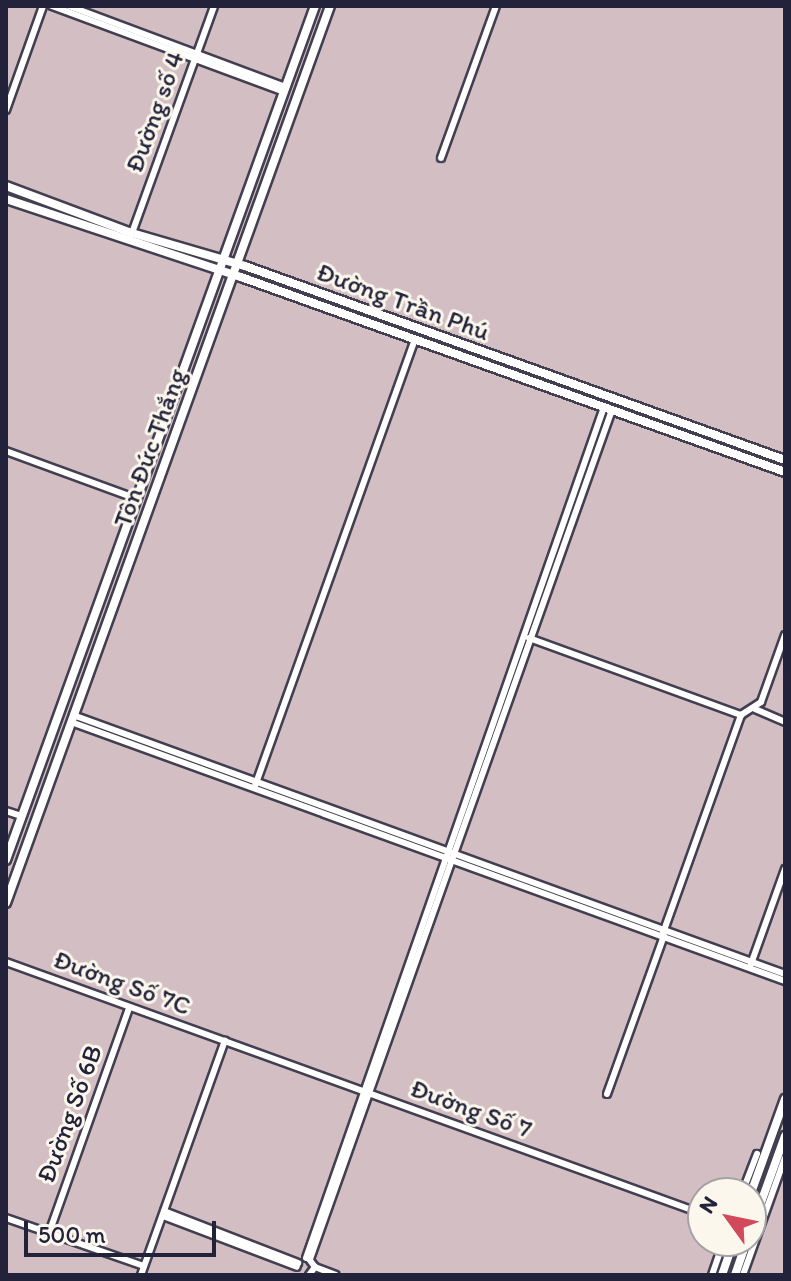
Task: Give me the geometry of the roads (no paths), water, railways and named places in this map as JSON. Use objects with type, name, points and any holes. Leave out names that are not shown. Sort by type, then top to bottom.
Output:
[{"type":"main road","name":"Tôn Đức Thắng","points":[[6,860],[315,6]]},
{"type":"main road","name":"Tôn Đức Thắng","points":[[7,897],[330,6]]},
{"type":"main road","points":[[284,92],[296,101]]},
{"type":"main road","name":"Đường Trần Phú","points":[[6,186],[132,233],[222,258],[785,460]]},
{"type":"main road","name":"Đường Trần Phú","points":[[6,199],[128,244],[234,274],[785,472]]},
{"type":"main road","points":[[128,244],[132,233]]},
{"type":"main road","points":[[379,326],[383,315]]},
{"type":"main road","points":[[415,339],[419,328]]},
{"type":"main road","points":[[608,409],[611,398]]},
{"type":"main road","points":[[172,403],[186,408]]},
{"type":"main road","points":[[128,525],[142,530]]},
{"type":"main road","points":[[58,714],[72,719]]},
{"type":"main road","points":[[757,1177],[785,1099]]},
{"type":"main road","points":[[767,1186],[785,1136]]},
{"type":"street","points":[[6,110],[43,6]]},
{"type":"street","points":[[52,6],[197,56]]},
{"type":"street","points":[[69,6],[284,92]]},
{"type":"street","name":"Đường số 4","points":[[132,233],[214,6]]},
{"type":"street","points":[[441,158],[496,6]]},
{"type":"street","points":[[255,786],[415,339]]},
{"type":"street","points":[[309,1273],[308,1259],[608,409]]},
{"type":"street","points":[[6,451],[137,499]]},
{"type":"street","points":[[527,637],[741,715],[752,710],[785,635]]},
{"type":"street","points":[[752,710],[785,722]]},
{"type":"street","points":[[607,1094],[741,715]]},
{"type":"street","points":[[72,719],[750,965],[785,981]]},
{"type":"street","points":[[6,811],[21,816]]},
{"type":"street","points":[[750,965],[785,869]]},
{"type":"street","name":"Đường Số 7C","points":[[6,962],[225,1041]]},
{"type":"street","points":[[750,965],[785,974]]},
{"type":"street","name":"Đường Số 6B","points":[[49,1233],[129,1008]]},
{"type":"street","points":[[141,1275],[225,1041]]},
{"type":"street","name":"Đường Số 7","points":[[225,1041],[687,1208]]},
{"type":"street","points":[[748,1177],[757,1154]]},
{"type":"street","points":[[743,1275],[785,1158]]},
{"type":"street","points":[[164,1214],[298,1265],[309,1273],[336,1275]]},
{"type":"street","points":[[6,1218],[144,1266]]},
{"type":"street","points":[[298,1265],[308,1259]]}]
